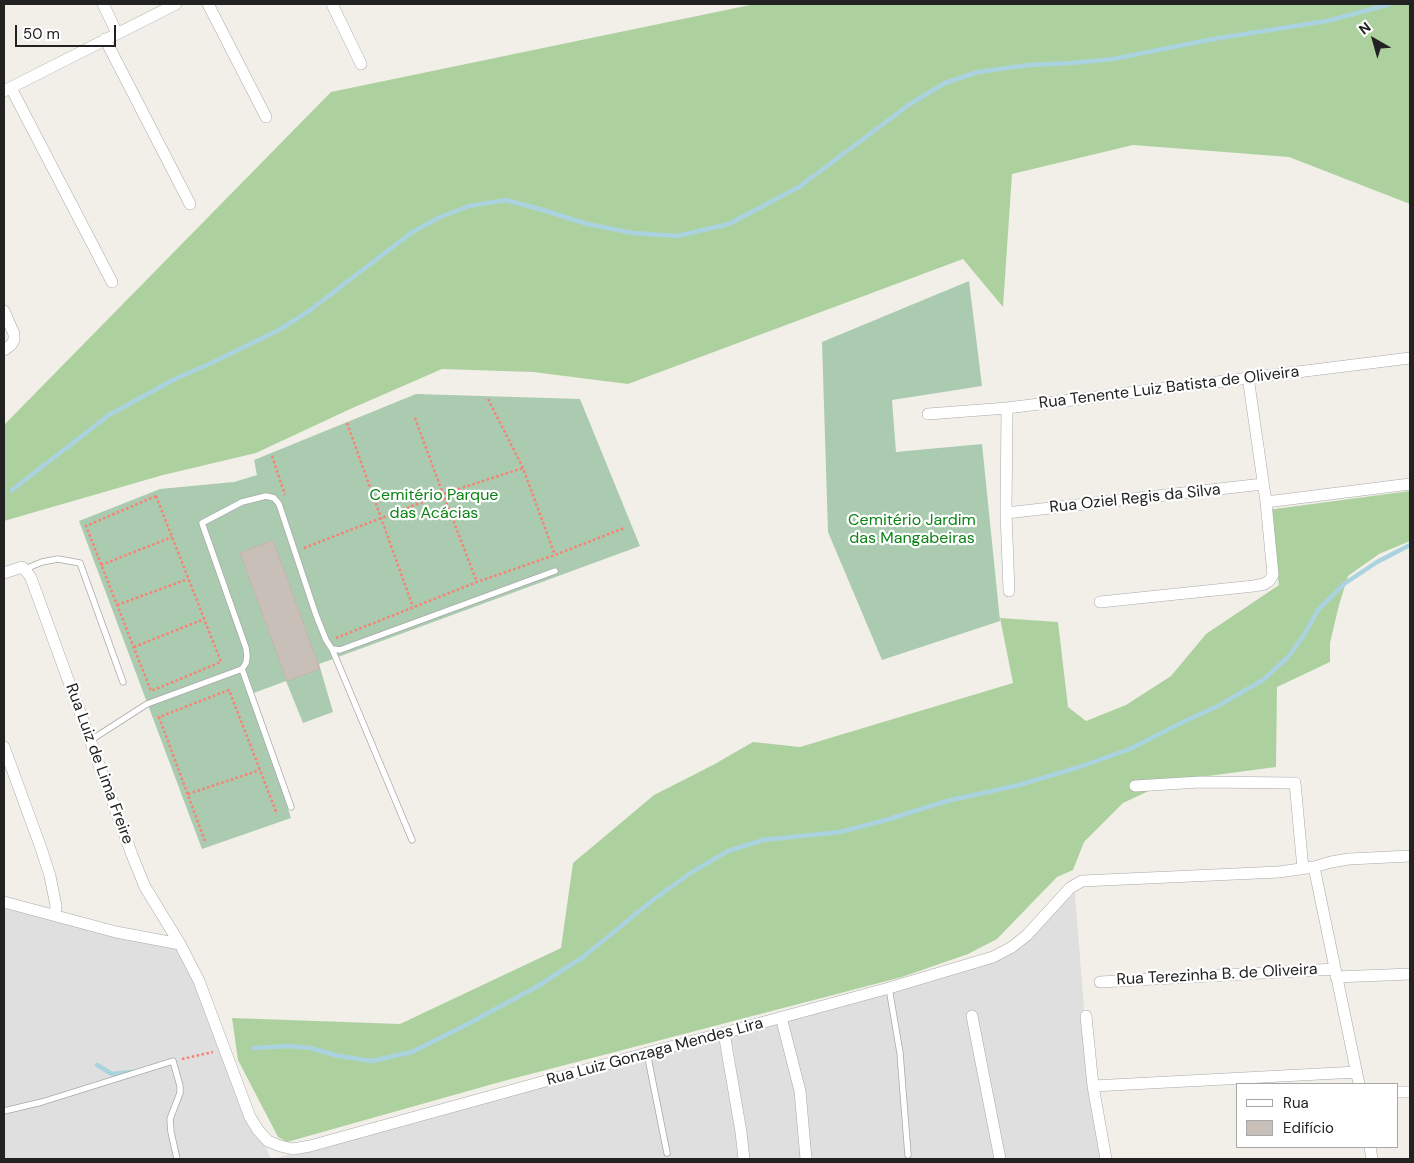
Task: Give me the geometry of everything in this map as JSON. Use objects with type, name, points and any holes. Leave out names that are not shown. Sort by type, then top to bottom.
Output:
[{"type":"street","points":[[103,4],[117,33]]},
{"type":"street","points":[[112,282],[7,90],[176,4]]},
{"type":"street","points":[[208,4],[266,117]]},
{"type":"street","points":[[332,4],[362,64]]},
{"type":"street","points":[[105,39],[190,204]]},
{"type":"street","points":[[4,311],[14,334],[14,340],[4,350]]},
{"type":"street","name":"Rua Tenente Luiz Batista de Oliveira","points":[[928,414],[1007,408],[1410,358]]},
{"type":"street","points":[[1100,602],[1254,586],[1264,584],[1273,575],[1266,502],[1248,378]]},
{"type":"street","points":[[1007,408],[1006,513],[1010,591]]},
{"type":"street","name":"Rua Oziel Regis da Silva","points":[[1006,513],[1263,484]]},
{"type":"street","points":[[1266,502],[1410,484]]},
{"type":"street","points":[[4,573],[19,568],[28,574]]},
{"type":"street","name":"Rua Luiz de Lima Freire","points":[[28,574],[145,887],[180,944]]},
{"type":"street","points":[[4,748],[50,876],[56,906],[55,915]]},
{"type":"street","points":[[1135,786],[1200,782],[1295,783],[1309,868],[1335,973],[1359,1083]]},
{"type":"street","name":"Rua Luiz Gonzaga Mendes Lira","points":[[180,944],[199,981],[250,1117],[268,1141],[293,1149],[310,1146],[647,1053],[782,1018],[993,957],[1012,947],[1028,935],[1070,888],[1082,882],[1279,872],[1309,868],[1349,859],[1410,856]]},
{"type":"street","points":[[4,902],[116,932],[180,944]]},
{"type":"street","name":"Rua Terezinha B. de Oliveira","points":[[1100,982],[1335,973],[1410,974]]},
{"type":"street","points":[[972,1016],[1000,1159]]},
{"type":"street","points":[[1086,1016],[1093,1086],[1106,1159]]},
{"type":"street","points":[[782,1018],[800,1091],[806,1159]]},
{"type":"street","points":[[724,1033],[744,1159]]},
{"type":"street","points":[[1093,1086],[1357,1072]]},
{"type":"lane","points":[[91,740],[147,704],[242,670],[246,663],[246,648],[202,523],[242,502],[266,496],[274,498],[279,504],[326,640],[332,649],[412,840]]},
{"type":"lane","points":[[28,574],[42,562],[58,559],[80,563],[124,682]]},
{"type":"lane","points":[[332,649],[340,650],[555,571]]},
{"type":"lane","points":[[242,670],[291,807]]},
{"type":"lane","points":[[889,988],[900,1053],[908,1155]]},
{"type":"lane","points":[[647,1053],[667,1153]]},
{"type":"lane","points":[[4,1111],[42,1102],[173,1061],[180,1086],[180,1093],[170,1118],[177,1159]]},
{"type":"path","points":[[488,399],[523,468],[555,554]]},
{"type":"path","points":[[415,418],[477,582]]},
{"type":"path","points":[[347,423],[413,607]]},
{"type":"path","points":[[272,456],[287,502]]},
{"type":"path","points":[[302,548],[443,494],[523,468]]},
{"type":"path","points":[[156,496],[172,537],[221,662],[151,691],[86,526],[156,496]]},
{"type":"path","points":[[335,639],[477,582],[624,528]]},
{"type":"path","points":[[102,565],[172,537]]},
{"type":"path","points":[[117,605],[188,579]]},
{"type":"path","points":[[134,648],[204,619]]},
{"type":"path","points":[[205,841],[159,717],[229,690],[277,814]]},
{"type":"path","points":[[188,794],[260,770]]},
{"type":"path","points":[[173,1061],[224,1049]]},
{"type":"shaded area","points":[[1074,882],[1090,1084],[1104,1159],[273,1159],[1007,952]]},
{"type":"shaded area","points":[[4,899],[67,920],[177,940],[271,1159],[4,1159]]},
{"type":"green space","points":[[755,4],[1410,4],[1410,204],[1289,157],[1133,145],[1012,174],[1003,307],[963,259],[628,384],[533,372],[442,369],[256,453],[163,475],[4,521],[4,425],[331,92]]},
{"type":"green space","name":"Cemitério Jardim das Mangabeiras","points":[[969,281],[982,386],[892,400],[896,452],[982,444],[1000,621],[882,660],[828,532],[822,342]]},
{"type":"green space","name":"Cemitério Parque das Acácias","points":[[416,394],[580,399],[640,546],[319,664],[333,712],[303,723],[286,681],[251,694],[291,818],[202,849],[79,521],[160,489],[234,482],[257,475],[254,460]]},
{"type":"green space","points":[[1410,491],[1410,541],[1379,554],[1348,576],[1330,643],[1330,662],[1277,687],[1276,767],[1170,781],[1123,803],[1084,842],[1073,870],[1057,877],[997,939],[968,954],[902,977],[500,1082],[287,1142],[278,1137],[238,1060],[232,1018],[400,1024],[561,948],[573,863],[654,795],[753,742],[800,747],[1013,683],[1000,618],[1058,622],[1068,707],[1086,721],[1126,705],[1171,676],[1206,634],[1279,585],[1267,510]]},
{"type":"building","points":[[273,540],[320,669],[287,681],[240,553]]},
{"type":"waterway","points":[[12,490],[109,415],[175,379],[277,331],[309,311],[411,233],[438,218],[469,206],[506,200],[587,224],[633,233],[677,236],[729,224],[799,187],[910,104],[945,83],[978,72],[1029,65],[1113,59],[1213,39],[1327,21],[1391,4]]},
{"type":"waterway","points":[[254,1048],[288,1046],[310,1048],[339,1056],[372,1061],[412,1052],[538,986],[583,957],[653,900],[692,872],[728,851],[763,840],[840,832],[947,801],[1019,785],[1130,749],[1218,706],[1263,680],[1288,657],[1304,635],[1318,610],[1344,584],[1377,562],[1410,545]]},
{"type":"waterway","points":[[97,1065],[112,1074],[133,1072]]}]
